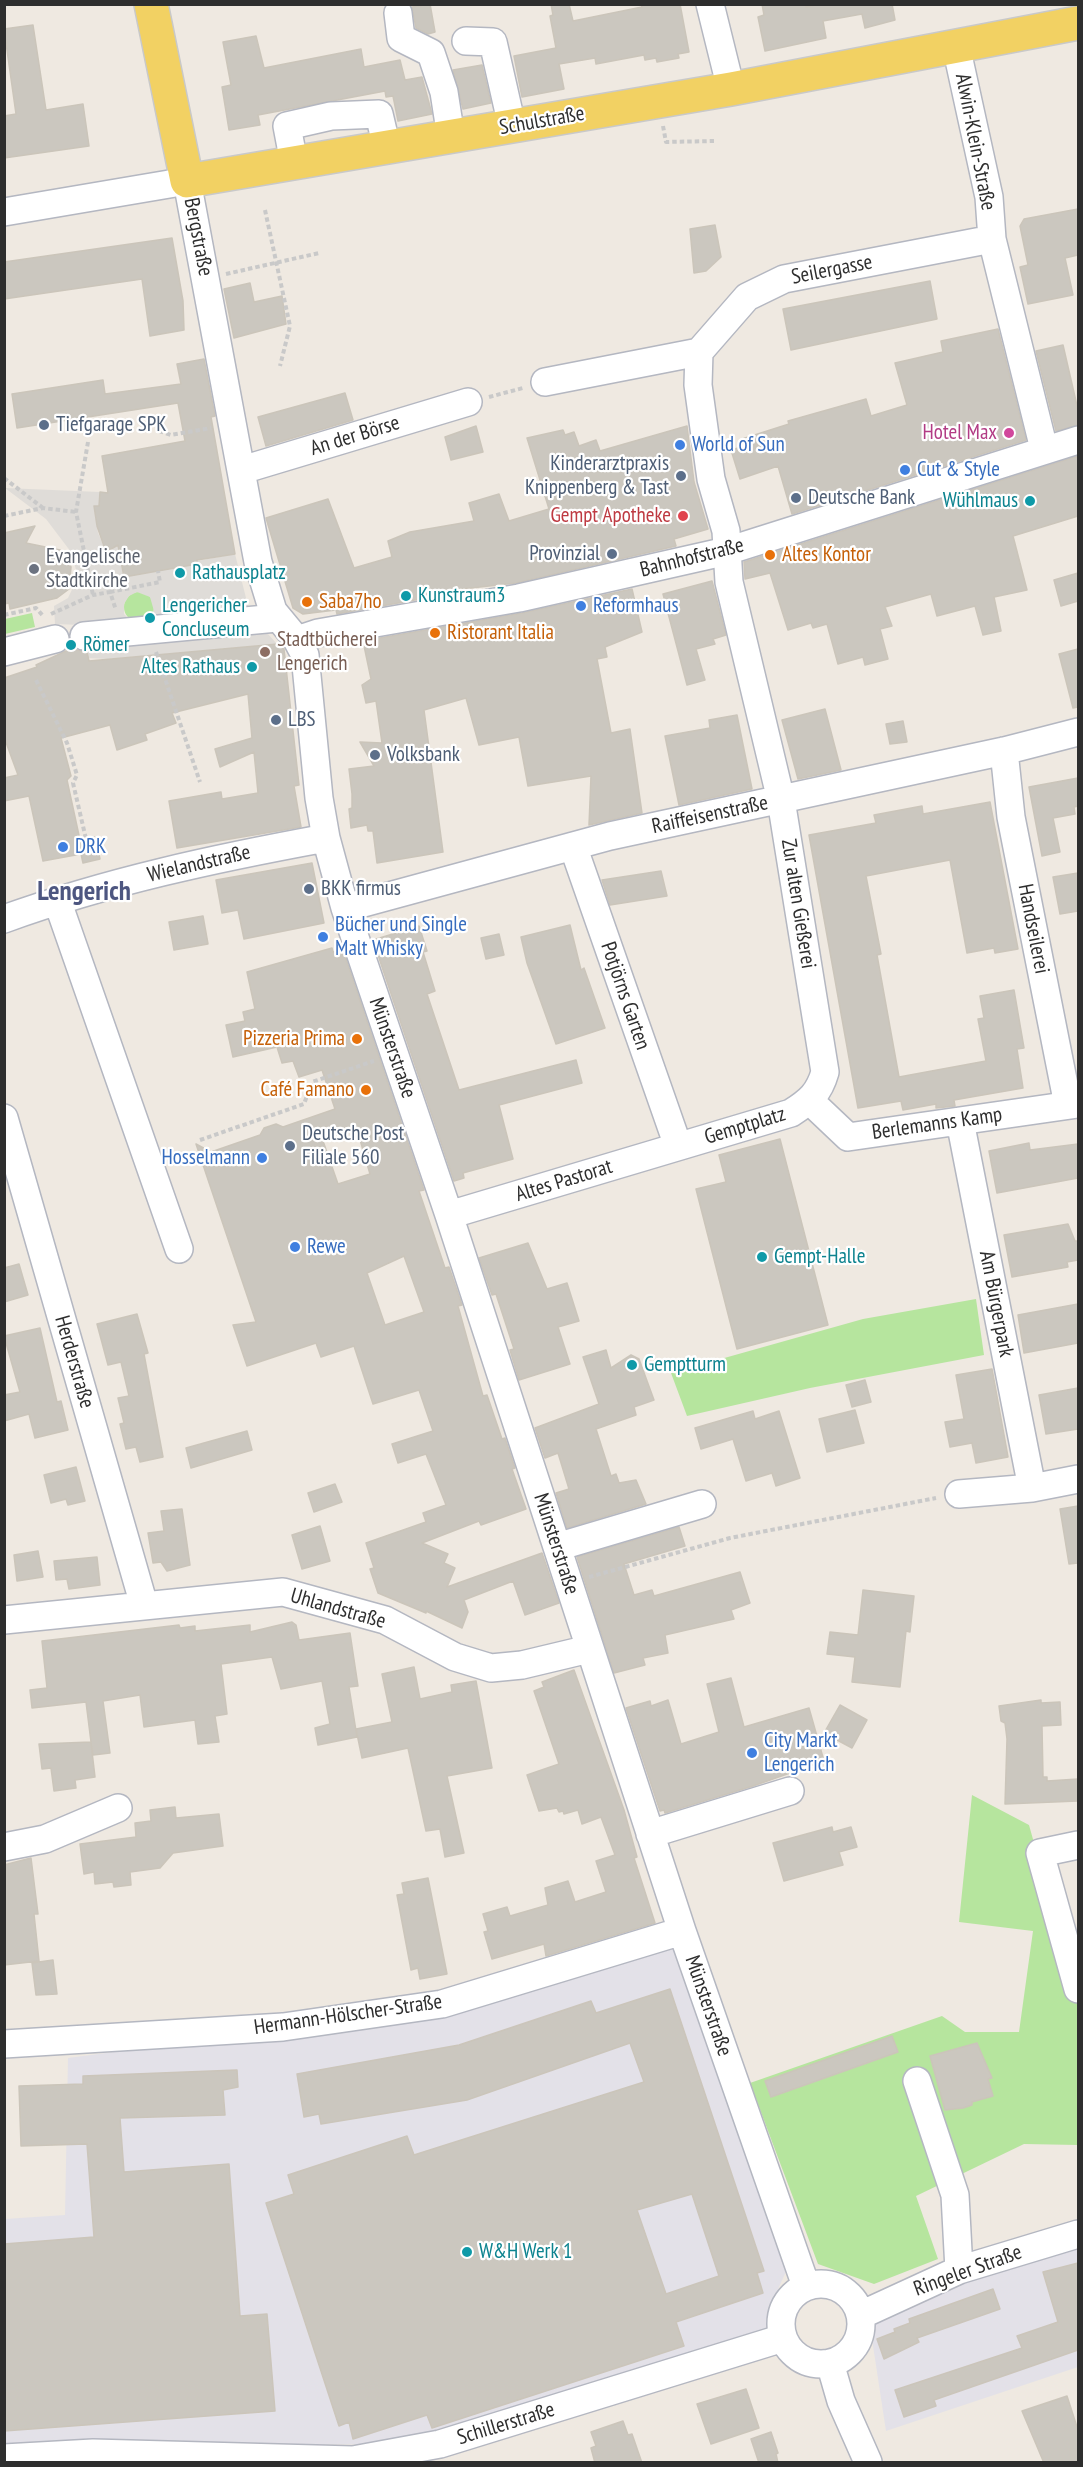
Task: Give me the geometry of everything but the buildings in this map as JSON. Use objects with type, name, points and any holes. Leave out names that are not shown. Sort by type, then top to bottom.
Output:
[{"type":"main road","name":"Bergstraße","points":[[151,4],[187,181]]},
{"type":"main road","name":"Schulstraße","points":[[187,181],[731,89],[1078,23]]},
{"type":"street","points":[[710,4],[731,89]]},
{"type":"street","points":[[398,13],[401,38],[431,54],[444,92],[451,137]]},
{"type":"street","points":[[466,41],[493,42],[512,126]]},
{"type":"street","name":"Alwin-Klein-Straße","points":[[956,46],[989,197],[992,239],[1044,449]]},
{"type":"street","name":"Schulstraße","points":[[4,212],[187,181]]},
{"type":"street","name":"Bergstraße","points":[[187,181],[242,470]]},
{"type":"street","name":"Seilergasse","points":[[699,352],[747,297],[784,279],[992,239]]},
{"type":"street","points":[[545,382],[699,352],[698,386],[711,479],[726,531],[727,551]]},
{"type":"street","name":"An der Börse","points":[[242,470],[468,402]]},
{"type":"street","name":"Bahnhofstraße","points":[[297,640],[318,633],[519,598],[727,551],[1078,440]]},
{"type":"street","points":[[242,470],[258,562],[269,602],[277,618],[297,640]]},
{"type":"street","name":"Zur alten Gießerei","points":[[727,551],[729,582],[780,800],[825,1072],[820,1089],[810,1101]]},
{"type":"street","points":[[84,636],[277,618]]},
{"type":"street","points":[[4,652],[50,628]]},
{"type":"street","name":"Münsterstraße","points":[[297,640],[305,655],[319,798],[326,838],[345,908],[449,1215],[682,1931],[806,2286]]},
{"type":"street","name":"Raiffeisenstraße","points":[[345,908],[573,846],[1004,752],[1078,732]]},
{"type":"street","name":"Handseilerei","points":[[1004,752],[1011,817],[1073,1105]]},
{"type":"street","name":"Wielandstraße","points":[[4,919],[97,887],[227,856],[326,838]]},
{"type":"street","name":"Potjörns Garten","points":[[573,846],[678,1146]]},
{"type":"street","points":[[57,900],[179,1249]]},
{"type":"street","name":"Berlemanns Kamp","points":[[810,1101],[848,1137],[1073,1105]]},
{"type":"street","name":"Gemptplatz","points":[[678,1146],[791,1113],[810,1101]]},
{"type":"street","name":"Herderstraße","points":[[4,1118],[144,1605]]},
{"type":"street","name":"Am Bürgerpark","points":[[960,1121],[1032,1488]]},
{"type":"street","name":"Altes Pastorat","points":[[449,1215],[678,1146]]},
{"type":"street","points":[[959,1494],[1032,1488],[1078,1479]]},
{"type":"street","points":[[556,1547],[702,1504]]},
{"type":"street","name":"Uhlandstraße","points":[[4,1620],[283,1592],[385,1620],[455,1657],[491,1668],[522,1665],[589,1649]]},
{"type":"street","points":[[650,1834],[790,1791]]},
{"type":"street","points":[[4,1847],[45,1839],[118,1808]]},
{"type":"street","points":[[1078,1845],[1040,1853],[1078,1989]]},
{"type":"street","name":"Hermann-Hölscher-Straße","points":[[4,2044],[283,2027],[319,2018],[442,2004],[682,1931]]},
{"type":"street","points":[[916,2081],[955,2195],[959,2270]]},
{"type":"street","name":"Ringeler Straße","points":[[861,2315],[959,2270],[1078,2234]]},
{"type":"street","points":[[820,2283],[840,2288],[851,2296],[861,2315],[861,2329],[854,2346],[845,2356],[830,2363],[816,2363],[802,2359],[791,2350],[783,2338],[781,2324],[784,2309],[791,2296],[806,2286],[820,2283]]},
{"type":"street","name":"Schillerstraße","points":[[4,2458],[93,2453],[268,2461],[353,2460],[440,2444],[783,2338]]},
{"type":"street","points":[[830,2363],[841,2401],[868,2463]]},
{"type":"path","points":[[658,101],[666,142],[714,141]]},
{"type":"path","points":[[265,210],[290,326],[280,366]]},
{"type":"path","points":[[206,279],[319,253]]},
{"type":"path","points":[[468,402],[545,382]]},
{"type":"path","points":[[159,431],[171,435],[234,424]]},
{"type":"path","points":[[88,442],[76,512],[93,595]]},
{"type":"path","points":[[4,478],[43,508]]},
{"type":"path","points":[[4,516],[43,508],[76,512]]},
{"type":"path","points":[[110,592],[160,582],[158,571]]},
{"type":"path","points":[[4,615],[36,608],[50,628]]},
{"type":"path","points":[[152,631],[162,675],[200,782]]},
{"type":"path","points":[[36,680],[67,743],[77,775],[73,783],[86,839]]},
{"type":"path","points":[[200,1140],[304,1104],[312,1082],[394,1054]]},
{"type":"path","points":[[568,1583],[730,1538],[959,1494]]},
{"type":"shaded area","name":"Rathausplatz","points":[[5,488],[100,492],[99,506],[94,507],[98,533],[106,551],[118,545],[124,577],[197,564],[197,561],[235,554],[250,614],[277,644],[108,659],[88,658],[83,625],[55,624],[54,606],[68,598],[78,577],[71,552],[46,519]],"holes":[[[137,592],[150,597],[154,611],[149,619],[131,621],[124,614],[124,604],[129,596]]]},
{"type":"shaded area","points":[[674,1934],[789,2265],[778,2289],[776,2331],[392,2444],[69,2447],[5,2457],[5,2219],[65,2215],[68,2058],[440,2009]]},
{"type":"shaded area","points":[[1078,2247],[1078,2367],[886,2431],[870,2326],[978,2277]]},
{"type":"green space","points":[[139,592],[150,596],[154,607],[150,618],[139,622],[128,618],[124,607],[128,596]]},
{"type":"green space","points":[[32,613],[35,627],[5,634],[5,619]]},
{"type":"green space","points":[[976,1299],[984,1355],[810,1388],[687,1416],[671,1373],[863,1319]]},
{"type":"green space","points":[[972,1795],[1029,1825],[1078,2000],[1078,2145],[1024,2144],[916,2196],[938,2259],[874,2284],[818,2264],[750,2083],[942,2016],[965,2032],[1019,2032],[1033,1931],[959,1922]]},
{"type":"place","name":"Tiefgarage SPK","points":[[44,425]]},
{"type":"place","name":"Hotel Max","points":[[1009,433]]},
{"type":"place","name":"World of Sun","points":[[680,445]]},
{"type":"place","name":"Cut & Style","points":[[905,470]]},
{"type":"place","name":"Kinderarztpraxis Knippenberg & Tast","points":[[681,476]]},
{"type":"place","name":"Deutsche Bank","points":[[796,498]]},
{"type":"place","name":"Wühlmaus","points":[[1030,501]]},
{"type":"place","name":"Gempt Apotheke","points":[[683,516]]},
{"type":"place","name":"Provinzial","points":[[612,554]]},
{"type":"place","name":"Altes Kontor","points":[[770,555]]},
{"type":"place","name":"Evangelische Stadtkirche","points":[[34,569]]},
{"type":"place","name":"Rathausplatz","points":[[180,573]]},
{"type":"place","name":"Kunstraum3","points":[[406,596]]},
{"type":"place","name":"Saba7ho","points":[[307,602]]},
{"type":"place","name":"Reformhaus","points":[[581,606]]},
{"type":"place","name":"Lengericher Concluseum","points":[[150,618]]},
{"type":"place","name":"Ristorant Italia","points":[[435,633]]},
{"type":"place","name":"Römer","points":[[71,645]]},
{"type":"place","name":"Stadtbücherei Lengerich","points":[[265,652]]},
{"type":"place","name":"Altes Rathaus","points":[[252,667]]},
{"type":"place","name":"LBS","points":[[276,720]]},
{"type":"place","name":"Volksbank","points":[[375,755]]},
{"type":"place","name":"DRK","points":[[63,847]]},
{"type":"place","name":"BKK firmus","points":[[309,889]]},
{"type":"place","name":"Bücher und Single Malt Whisky","points":[[323,937]]},
{"type":"place","name":"Pizzeria Prima","points":[[357,1039]]},
{"type":"place","name":"Café Famano","points":[[366,1090]]},
{"type":"place","name":"Deutsche Post Filiale 560","points":[[290,1146]]},
{"type":"place","name":"Hosselmann","points":[[262,1158]]},
{"type":"place","name":"Rewe","points":[[295,1247]]},
{"type":"place","name":"Gempt-Halle","points":[[762,1257]]},
{"type":"place","name":"Gemptturm","points":[[632,1365]]},
{"type":"place","name":"City Markt Lengerich","points":[[752,1753]]},
{"type":"place","name":"W&H Werk 1","points":[[467,2252]]},
{"type":"district","name":"Lengerich","points":[[84,892]]}]
